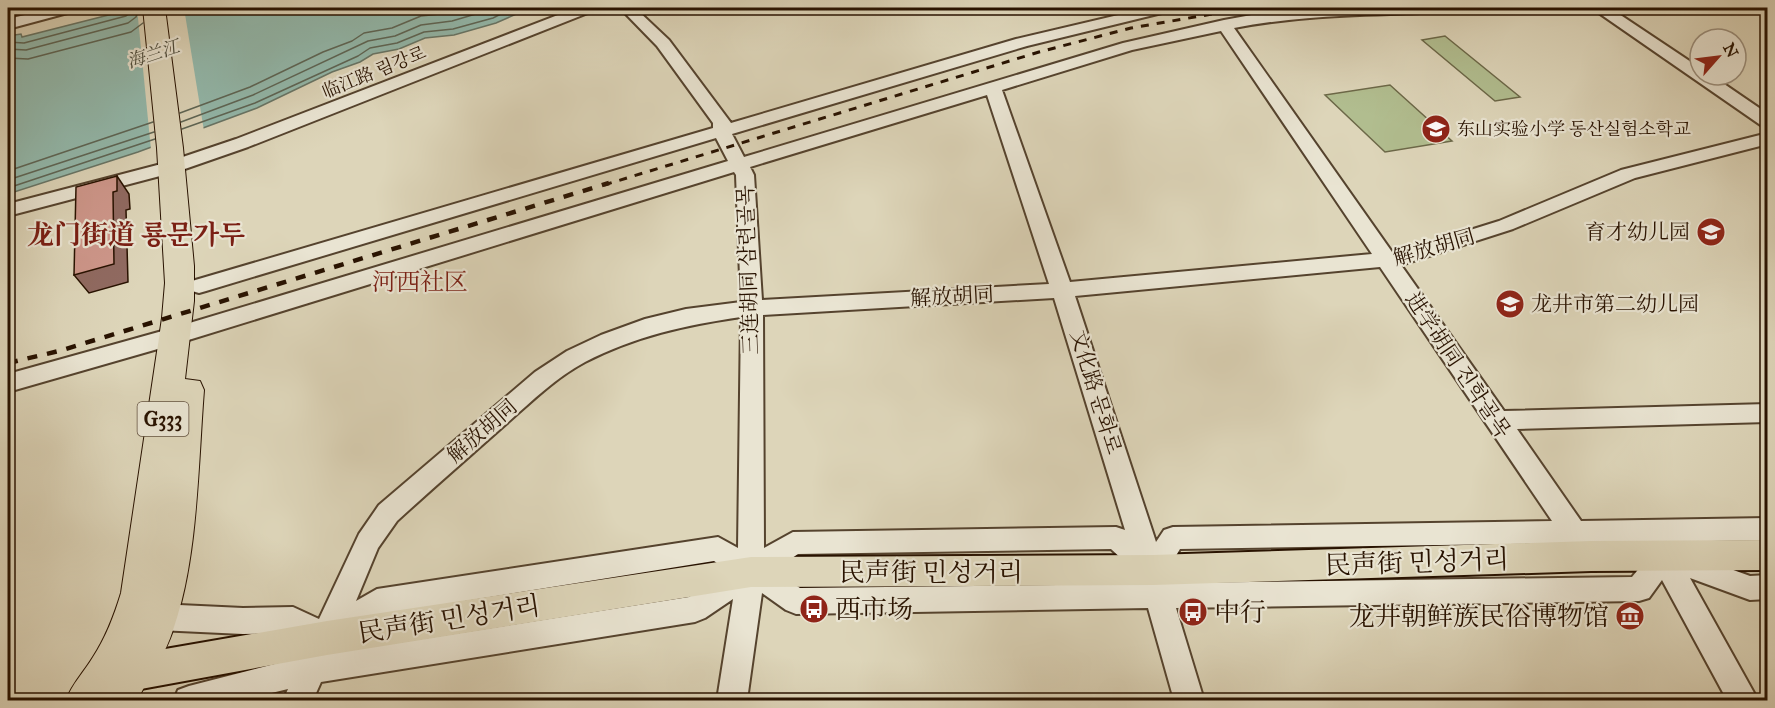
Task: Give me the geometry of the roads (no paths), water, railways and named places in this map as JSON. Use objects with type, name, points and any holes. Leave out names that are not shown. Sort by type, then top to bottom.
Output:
[{"type":"highway","name":"G333","points":[[109,688],[137,612],[184,333],[199,286],[180,157],[154,8]]},
{"type":"highway","name":"G333","points":[[109,688],[153,632],[171,562],[184,333],[179,314],[180,157],[169,8]]},
{"type":"main road","name":"民声街 민성거리","points":[[109,688],[320,654],[751,572],[1156,583],[1582,544],[1664,557],[1767,555]]},
{"type":"street","points":[[8,24],[70,8]]},
{"type":"street","name":"临江路 림강로","points":[[8,210],[306,120],[588,8]]},
{"type":"street","name":"三连胡同 삼련골목","points":[[627,8],[663,43],[722,123],[722,132],[741,165],[744,175],[752,308],[751,572],[732,700]]},
{"type":"street","points":[[199,286],[1043,36],[1165,8]]},
{"type":"street","points":[[8,383],[184,333],[1129,46],[1224,25],[1340,11],[1420,8]]},
{"type":"street","points":[[1601,8],[1688,67]]},
{"type":"street","name":"进学胡同 진학골목","points":[[1224,25],[1582,544]]},
{"type":"street","name":"文化路 문화로","points":[[993,87],[1064,290],[1156,583],[1190,700]]},
{"type":"street","points":[[1717,87],[1767,122]]},
{"type":"street","name":"解放胡同","points":[[298,700],[368,542],[388,513],[543,378],[575,357],[653,325],[686,317],[752,308],[1064,290],[1388,261],[1506,225],[1628,174],[1767,138]]},
{"type":"street","points":[[1497,420],[1767,413]]},
{"type":"street","points":[[1582,544],[1767,529]]},
{"type":"street","points":[[1156,583],[1639,589],[1664,557]]},
{"type":"street","points":[[1664,557],[1750,588],[1767,587]]},
{"type":"street","points":[[1664,557],[1743,700]]},
{"type":"street","points":[[158,617],[243,621],[293,620],[320,654],[189,700]]},
{"type":"water","name":"海兰江","points":[[136,8],[530,8],[496,23],[454,35],[425,38],[399,49],[373,54],[257,108],[138,152],[8,194],[8,36],[21,34],[22,37]]},
{"type":"railway","points":[[604,185],[1039,52],[1131,28],[1247,8]]},
{"type":"railway","points":[[8,363],[59,351],[609,183]]},
{"type":"place","name":"东山实验小学 동산실험소학교","points":[[1436,129]]},
{"type":"place","name":"育才幼儿园","points":[[1711,232]]},
{"type":"place","name":"龙井市第二幼儿园","points":[[1510,304]]},
{"type":"place","name":"西市场","points":[[814,609]]},
{"type":"place","name":"中行","points":[[1193,612]]},
{"type":"place","name":"龙井朝鲜族民俗博物馆","points":[[1630,616]]},
{"type":"district","name":"龙门街道 룡문가두","points":[[136,234]]},
{"type":"district","name":"河西社区","points":[[420,282]]}]
